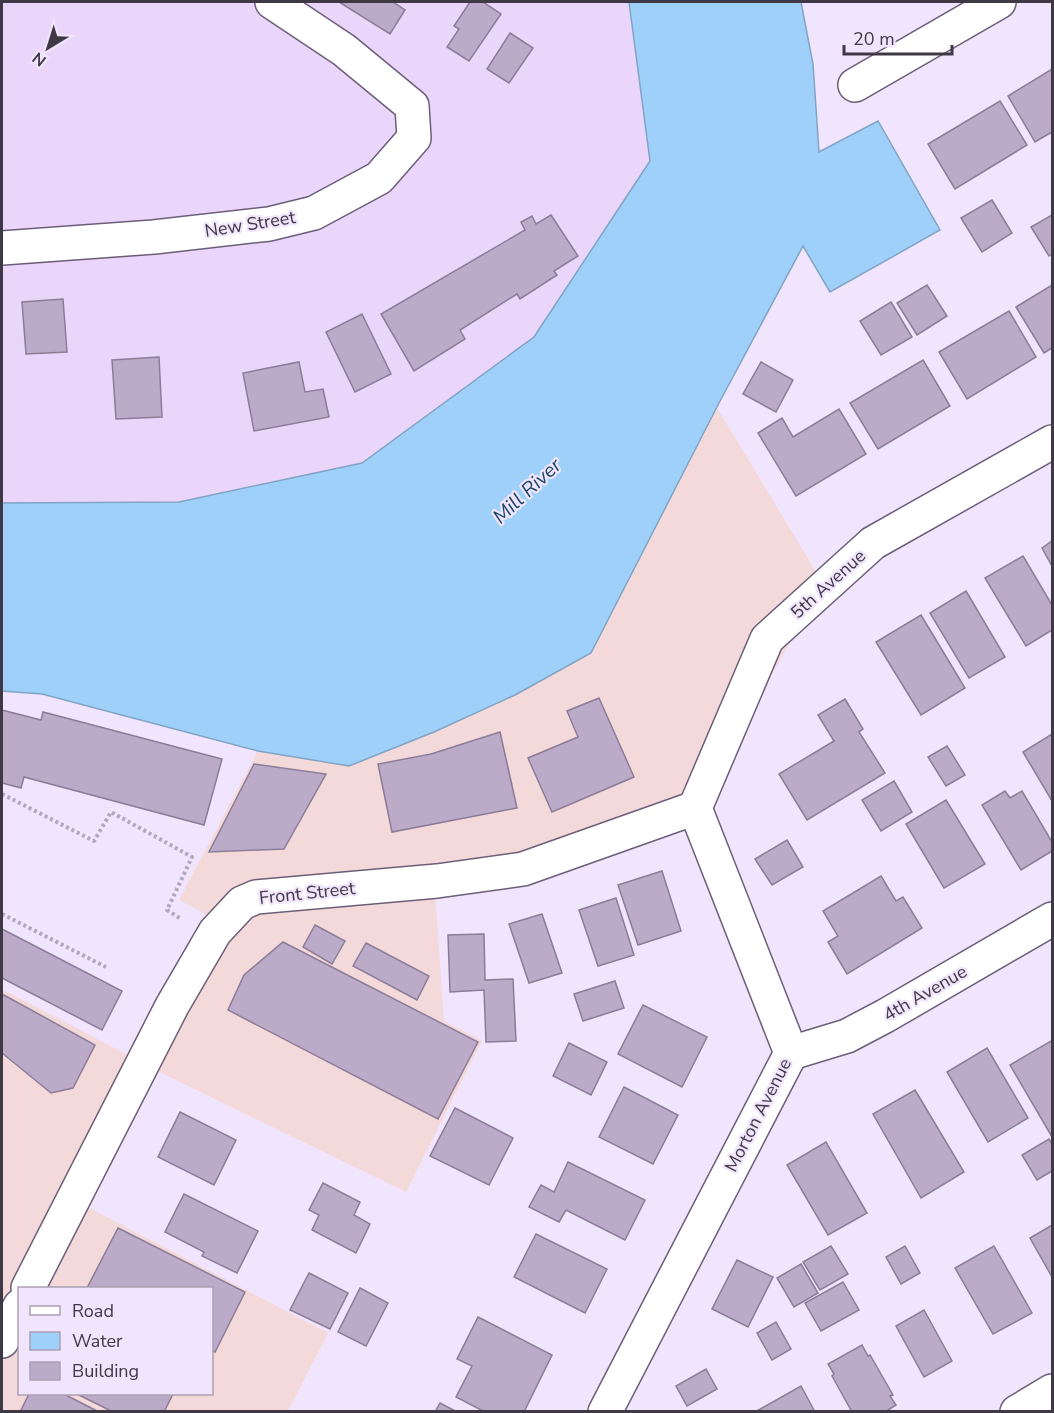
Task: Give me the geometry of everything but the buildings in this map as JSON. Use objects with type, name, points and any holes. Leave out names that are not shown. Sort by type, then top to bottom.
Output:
[{"type":"street","name":"New Street","points":[[2,248],[154,237],[269,224],[314,213],[379,178],[414,138],[412,106],[344,50],[272,2]]},
{"type":"street","points":[[855,85],[999,2]]},
{"type":"street","name":"5th Avenue","points":[[694,808],[767,639],[873,543],[1053,442]]},
{"type":"street","name":"Morton Avenue","points":[[605,1412],[791,1053],[694,808]]},
{"type":"street","name":"Front Street","points":[[29,1287],[172,1006],[215,932],[242,903],[256,897],[437,881],[523,869],[694,808]]},
{"type":"street","name":"4th Avenue","points":[[791,1053],[847,1036],[1053,919]]},
{"type":"street","points":[[2,1341],[18,1310]]},
{"type":"street","points":[[1017,1412],[1053,1391]]},
{"type":"path","points":[[2,794],[94,841],[111,812],[192,857],[167,910],[187,923]]},
{"type":"path","points":[[2,914],[106,967]]},
{"type":"shaded area","points":[[2,2],[629,2],[650,161],[534,337],[362,463],[179,502],[2,503]]},
{"type":"shaded area","points":[[717,408],[824,585],[713,774],[641,822],[434,879],[444,1021],[482,1041],[406,1192],[139,1062],[80,1203],[328,1333],[288,1411],[2,1411],[2,989],[139,1061],[216,920],[179,900],[258,751],[349,766],[591,653]]},
{"type":"water","name":"Mill River","points":[[629,2],[801,2],[813,64],[819,152],[878,121],[940,230],[830,292],[803,246],[719,403],[591,653],[515,695],[434,732],[349,766],[258,751],[42,694],[2,691],[2,503],[179,502],[362,463],[534,337],[650,161]]}]
